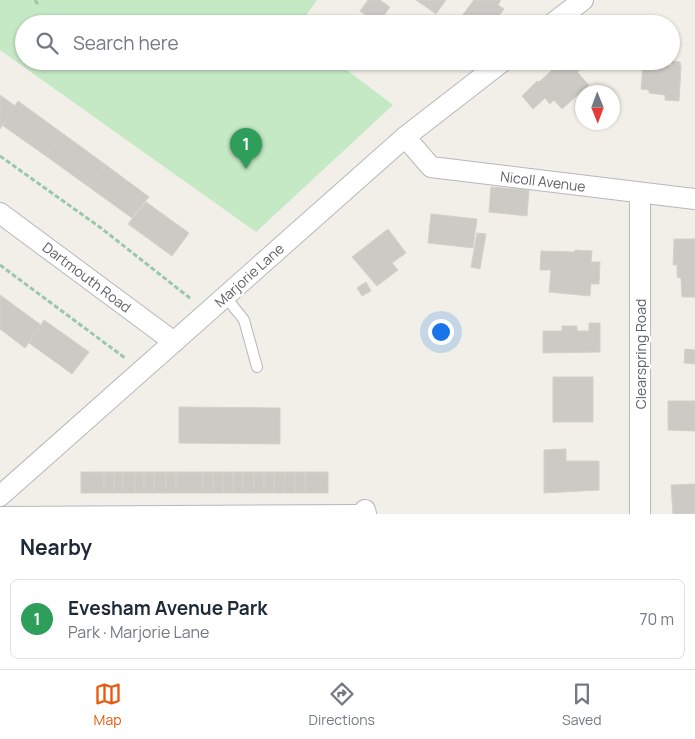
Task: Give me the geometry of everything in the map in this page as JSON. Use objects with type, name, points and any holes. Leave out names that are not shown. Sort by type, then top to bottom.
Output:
[{"type":"street","points":[[564,15],[583,0]]},
{"type":"street","name":"Marjorie Lane","points":[[0,496],[404,137],[491,70]]},
{"type":"street","name":"Nicoll Avenue","points":[[404,137],[430,167],[695,199]]},
{"type":"street","name":"Clearspring Road","points":[[640,193],[640,514]]},
{"type":"street","name":"Dartmouth Road","points":[[0,213],[174,342]]},
{"type":"lane","points":[[225,296],[244,320],[257,367]]},
{"type":"lane","points":[[0,512],[365,512]]},
{"type":"path","points":[[35,0],[39,6]]},
{"type":"path","points":[[0,156],[101,228],[208,312]]},
{"type":"path","points":[[0,264],[142,370]]},
{"type":"green space","points":[[0,0],[317,0],[306,15],[15,15],[15,61],[0,50]]},
{"type":"green space","points":[[28,70],[347,70],[393,105],[256,232]]},
{"type":"building","points":[[368,0],[380,0],[390,7],[384,15],[366,15],[360,11]]},
{"type":"building","points":[[416,0],[446,0],[436,14]]},
{"type":"building","points":[[474,0],[501,0],[498,5],[504,9],[500,15],[463,15]]},
{"type":"building","points":[[680,62],[681,67],[679,101],[665,100],[665,95],[649,93],[649,90],[641,89],[643,70],[680,70]]},
{"type":"building","points":[[552,70],[580,70],[577,72],[589,85],[575,85],[575,97],[562,109],[554,100],[550,104],[545,98],[533,109],[522,96],[537,81],[539,82]]},
{"type":"building","points":[[0,95],[15,106],[0,129]]},
{"type":"building","points":[[18,101],[62,133],[46,156],[2,125]]},
{"type":"building","points":[[62,133],[106,165],[89,187],[46,156]]},
{"type":"building","points":[[106,165],[149,197],[132,218],[89,187]]},
{"type":"building","points":[[491,187],[529,190],[527,216],[489,212]]},
{"type":"building","points":[[146,202],[189,233],[172,256],[128,224]]},
{"type":"building","points":[[431,214],[477,219],[473,248],[428,243]]},
{"type":"building","points":[[388,229],[406,253],[392,263],[398,270],[377,286],[352,257]]},
{"type":"building","points":[[477,233],[486,234],[480,269],[471,267]]},
{"type":"building","points":[[674,239],[695,239],[695,297],[682,297],[681,278],[677,277],[677,265],[673,265]]},
{"type":"building","points":[[575,250],[592,251],[591,262],[600,262],[599,284],[591,284],[590,296],[549,292],[551,270],[540,270],[541,251],[575,252]]},
{"type":"building","points":[[366,282],[371,291],[362,296],[357,288]]},
{"type":"building","points":[[0,295],[41,325],[25,348],[0,329]]},
{"type":"building","points":[[44,320],[89,352],[72,374],[29,343]]},
{"type":"building","points":[[589,323],[600,323],[600,352],[543,353],[543,331],[562,331],[562,326],[577,326],[577,331],[589,331]]},
{"type":"building","points":[[685,349],[695,350],[695,364],[684,363]]},
{"type":"building","points":[[553,377],[593,377],[593,422],[553,422]]},
{"type":"building","points":[[668,401],[695,401],[695,431],[668,430]]},
{"type":"building","points":[[179,407],[280,408],[280,444],[179,443]]},
{"type":"building","points":[[566,449],[566,461],[599,461],[599,490],[544,493],[544,450]]},
{"type":"building","points":[[81,472],[104,472],[104,493],[81,493]]},
{"type":"building","points":[[104,472],[114,472],[114,493],[104,493]]},
{"type":"building","points":[[114,472],[123,472],[123,493],[114,493]]},
{"type":"building","points":[[123,472],[135,472],[135,493],[123,493]]},
{"type":"building","points":[[135,472],[144,472],[144,493],[135,493]]},
{"type":"building","points":[[144,472],[154,472],[154,493],[144,493]]},
{"type":"building","points":[[154,472],[166,472],[166,493],[154,493]]},
{"type":"building","points":[[166,472],[176,472],[176,493],[166,493]]},
{"type":"building","points":[[176,472],[203,472],[203,493],[176,493]]},
{"type":"building","points":[[203,472],[213,472],[213,493],[203,493]]},
{"type":"building","points":[[213,472],[223,472],[223,493],[213,493]]},
{"type":"building","points":[[223,472],[233,472],[233,493],[223,493]]},
{"type":"building","points":[[233,472],[243,472],[243,493],[233,493]]},
{"type":"building","points":[[243,472],[254,472],[254,493],[243,493]]},
{"type":"building","points":[[254,472],[264,472],[264,493],[254,493]]},
{"type":"building","points":[[264,472],[274,472],[274,493],[264,493]]},
{"type":"building","points":[[274,472],[285,472],[284,493],[274,493]]},
{"type":"building","points":[[285,472],[295,472],[295,493],[284,493]]},
{"type":"building","points":[[295,472],[305,472],[305,493],[295,493]]},
{"type":"building","points":[[305,472],[328,472],[328,493],[305,493]]},
{"type":"building","points":[[695,484],[695,514],[673,514],[671,485]]},
{"type":"place","name":"Evesham Avenue Park","points":[[246,169]]}]
